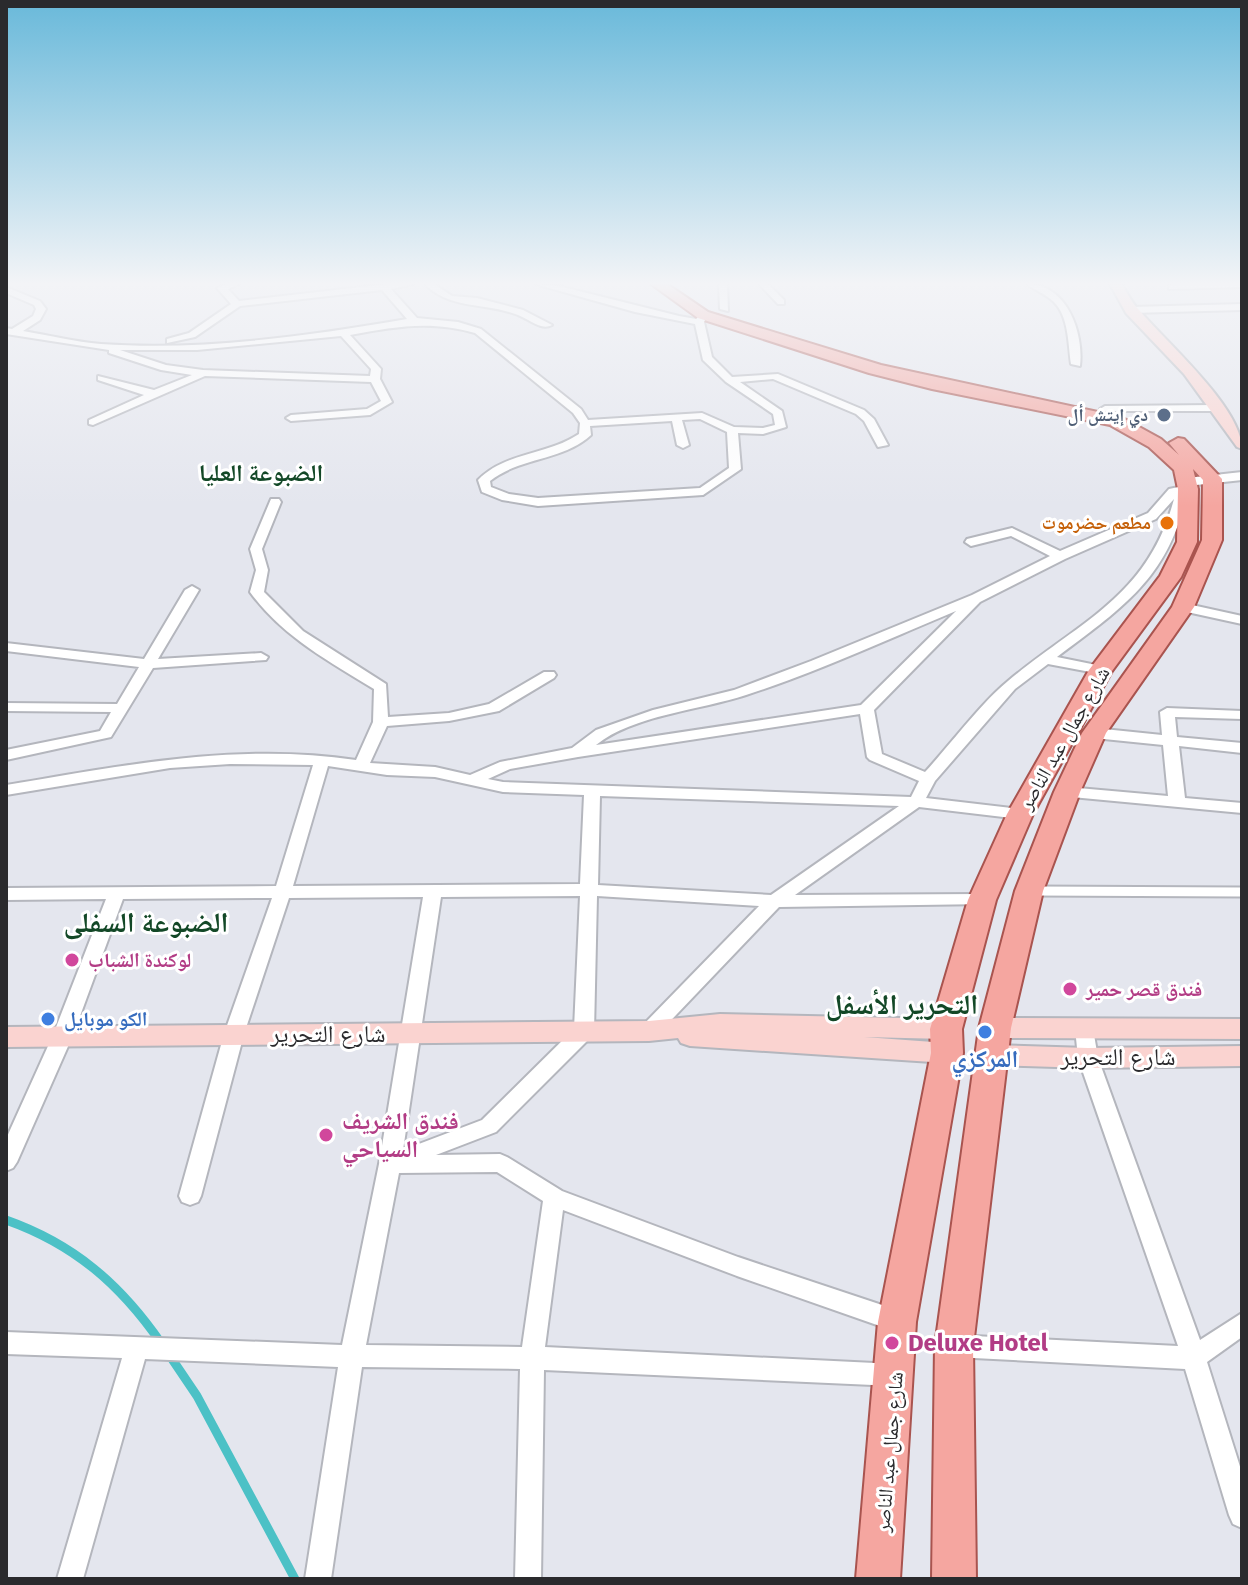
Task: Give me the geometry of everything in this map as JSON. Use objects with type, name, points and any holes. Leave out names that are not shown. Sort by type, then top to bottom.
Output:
[{"type":"main road","points":[[858,358],[932,384],[1115,421],[1155,443],[1183,468],[1192,485]]},
{"type":"main road","points":[[872,358],[907,369],[1105,409],[1132,419],[1179,443],[1192,485]]},
{"type":"main road","points":[[1177,358],[1242,444]]},
{"type":"main road","name":"شارع جمال عبد الناصر","points":[[954,1579],[954,1346],[994,1041],[1029,891],[1067,792],[1094,733],[1183,607],[1212,540],[1192,485]]},
{"type":"main road","name":"شارع جمال عبد الناصر","points":[[878,1579],[897,1322],[947,1041],[982,900],[1020,814],[1101,670],[1170,577],[1187,542],[1192,485]]},
{"type":"main road","name":"شارع التحرير","points":[[994,1041],[1085,1028],[1242,1029]]},
{"type":"main road","name":"شارع التحرير","points":[[6,1037],[649,1031],[718,1040],[947,1041]]},
{"type":"main road","name":"شارع التحرير","points":[[994,1041],[1088,1058],[1242,1056]]},
{"type":"street","points":[[134,358],[165,368],[203,373],[375,379]]},
{"type":"street","points":[[291,418],[370,412],[387,402],[375,379],[376,369],[366,358]]},
{"type":"street","points":[[511,358],[577,411],[585,423],[585,435],[576,443],[512,461],[495,469],[484,480],[486,489],[506,497],[538,502],[703,491],[735,469],[732,430]]},
{"type":"street","points":[[585,423],[702,416],[732,430],[763,431],[781,427],[778,413],[730,380],[707,358]]},
{"type":"street","points":[[1075,358],[1076,364]]},
{"type":"street","points":[[93,422],[203,373]]},
{"type":"street","points":[[730,380],[765,375],[786,379],[860,412],[869,419],[882,445]]},
{"type":"street","points":[[102,378],[151,396]]},
{"type":"street","points":[[1105,409],[1215,408]]},
{"type":"street","points":[[676,416],[683,445]]},
{"type":"street","points":[[577,752],[601,733],[658,713],[739,693],[977,598],[1060,556],[1152,516],[1173,492],[1192,485],[1242,476]]},
{"type":"street","points":[[649,1031],[774,901],[916,802],[928,779],[1010,686],[1122,601],[1152,571],[1192,485]]},
{"type":"street","points":[[275,502],[256,549],[262,570],[257,592],[271,613],[315,646],[381,687],[381,722],[361,766]]},
{"type":"street","points":[[971,542],[1012,532],[1060,556]]},
{"type":"street","points":[[6,755],[106,734],[192,590]]},
{"type":"street","points":[[472,780],[506,765],[577,752],[866,709],[977,598]]},
{"type":"street","points":[[1183,607],[1242,620]]},
{"type":"street","points":[[6,647],[148,664],[261,657]]},
{"type":"street","points":[[1045,659],[1101,670]]},
{"type":"street","points":[[381,722],[449,717],[494,708],[549,675]]},
{"type":"street","points":[[6,707],[122,708]]},
{"type":"street","points":[[866,709],[875,757],[928,779]]},
{"type":"street","points":[[1177,801],[1167,712],[1242,715]]},
{"type":"street","points":[[1094,733],[1242,748]]},
{"type":"street","points":[[7,793],[170,763],[230,759],[322,760],[435,772],[503,787],[916,802],[1020,814]]},
{"type":"street","points":[[190,1196],[234,1034],[283,891],[322,760]]},
{"type":"street","points":[[390,1164],[489,1126],[584,1032],[592,792]]},
{"type":"street","points":[[1067,792],[1242,808]]},
{"type":"street","points":[[318,1579],[352,1356],[390,1164],[433,890]]},
{"type":"street","points":[[6,894],[590,890],[774,901],[982,900]]},
{"type":"street","points":[[6,1162],[63,1035],[117,893]]},
{"type":"street","points":[[1085,1028],[1088,1058],[1194,1358],[1242,1515]]},
{"type":"street","points":[[390,1164],[500,1163],[554,1197],[897,1322]]},
{"type":"street","points":[[528,1579],[532,1358],[554,1197]]},
{"type":"street","points":[[954,1346],[1194,1358],[1242,1324]]},
{"type":"street","points":[[6,1343],[352,1356],[532,1358],[895,1375]]},
{"type":"street","points":[[70,1579],[137,1347]]},
{"type":"lane","points":[[1029,891],[1242,892]]},
{"type":"waterway","points":[[6,1220],[53,1241],[94,1268],[129,1302],[161,1343]]},
{"type":"waterway","points":[[170,1356],[197,1396],[295,1579]]},
{"type":"place","name":"دي إيتش أل","points":[[1164,415]]},
{"type":"place","name":"مطعم حضرموت","points":[[1167,523]]},
{"type":"place","name":"لوكندة الشباب","points":[[72,960]]},
{"type":"place","name":"فندق قصر حمير","points":[[1070,989]]},
{"type":"place","name":"الكو موبايل","points":[[48,1019]]},
{"type":"place","name":"المركزي","points":[[985,1032]]},
{"type":"place","name":"فندق الشريف السياحي","points":[[326,1135]]},
{"type":"place","name":"Deluxe Hotel","points":[[892,1343]]},
{"type":"district","name":"الضبوعة العليا","points":[[261,473]]},
{"type":"district","name":"الضبوعة السفلى","points":[[146,922]]},
{"type":"district","name":"التحرير الأسفل","points":[[902,1004]]}]
